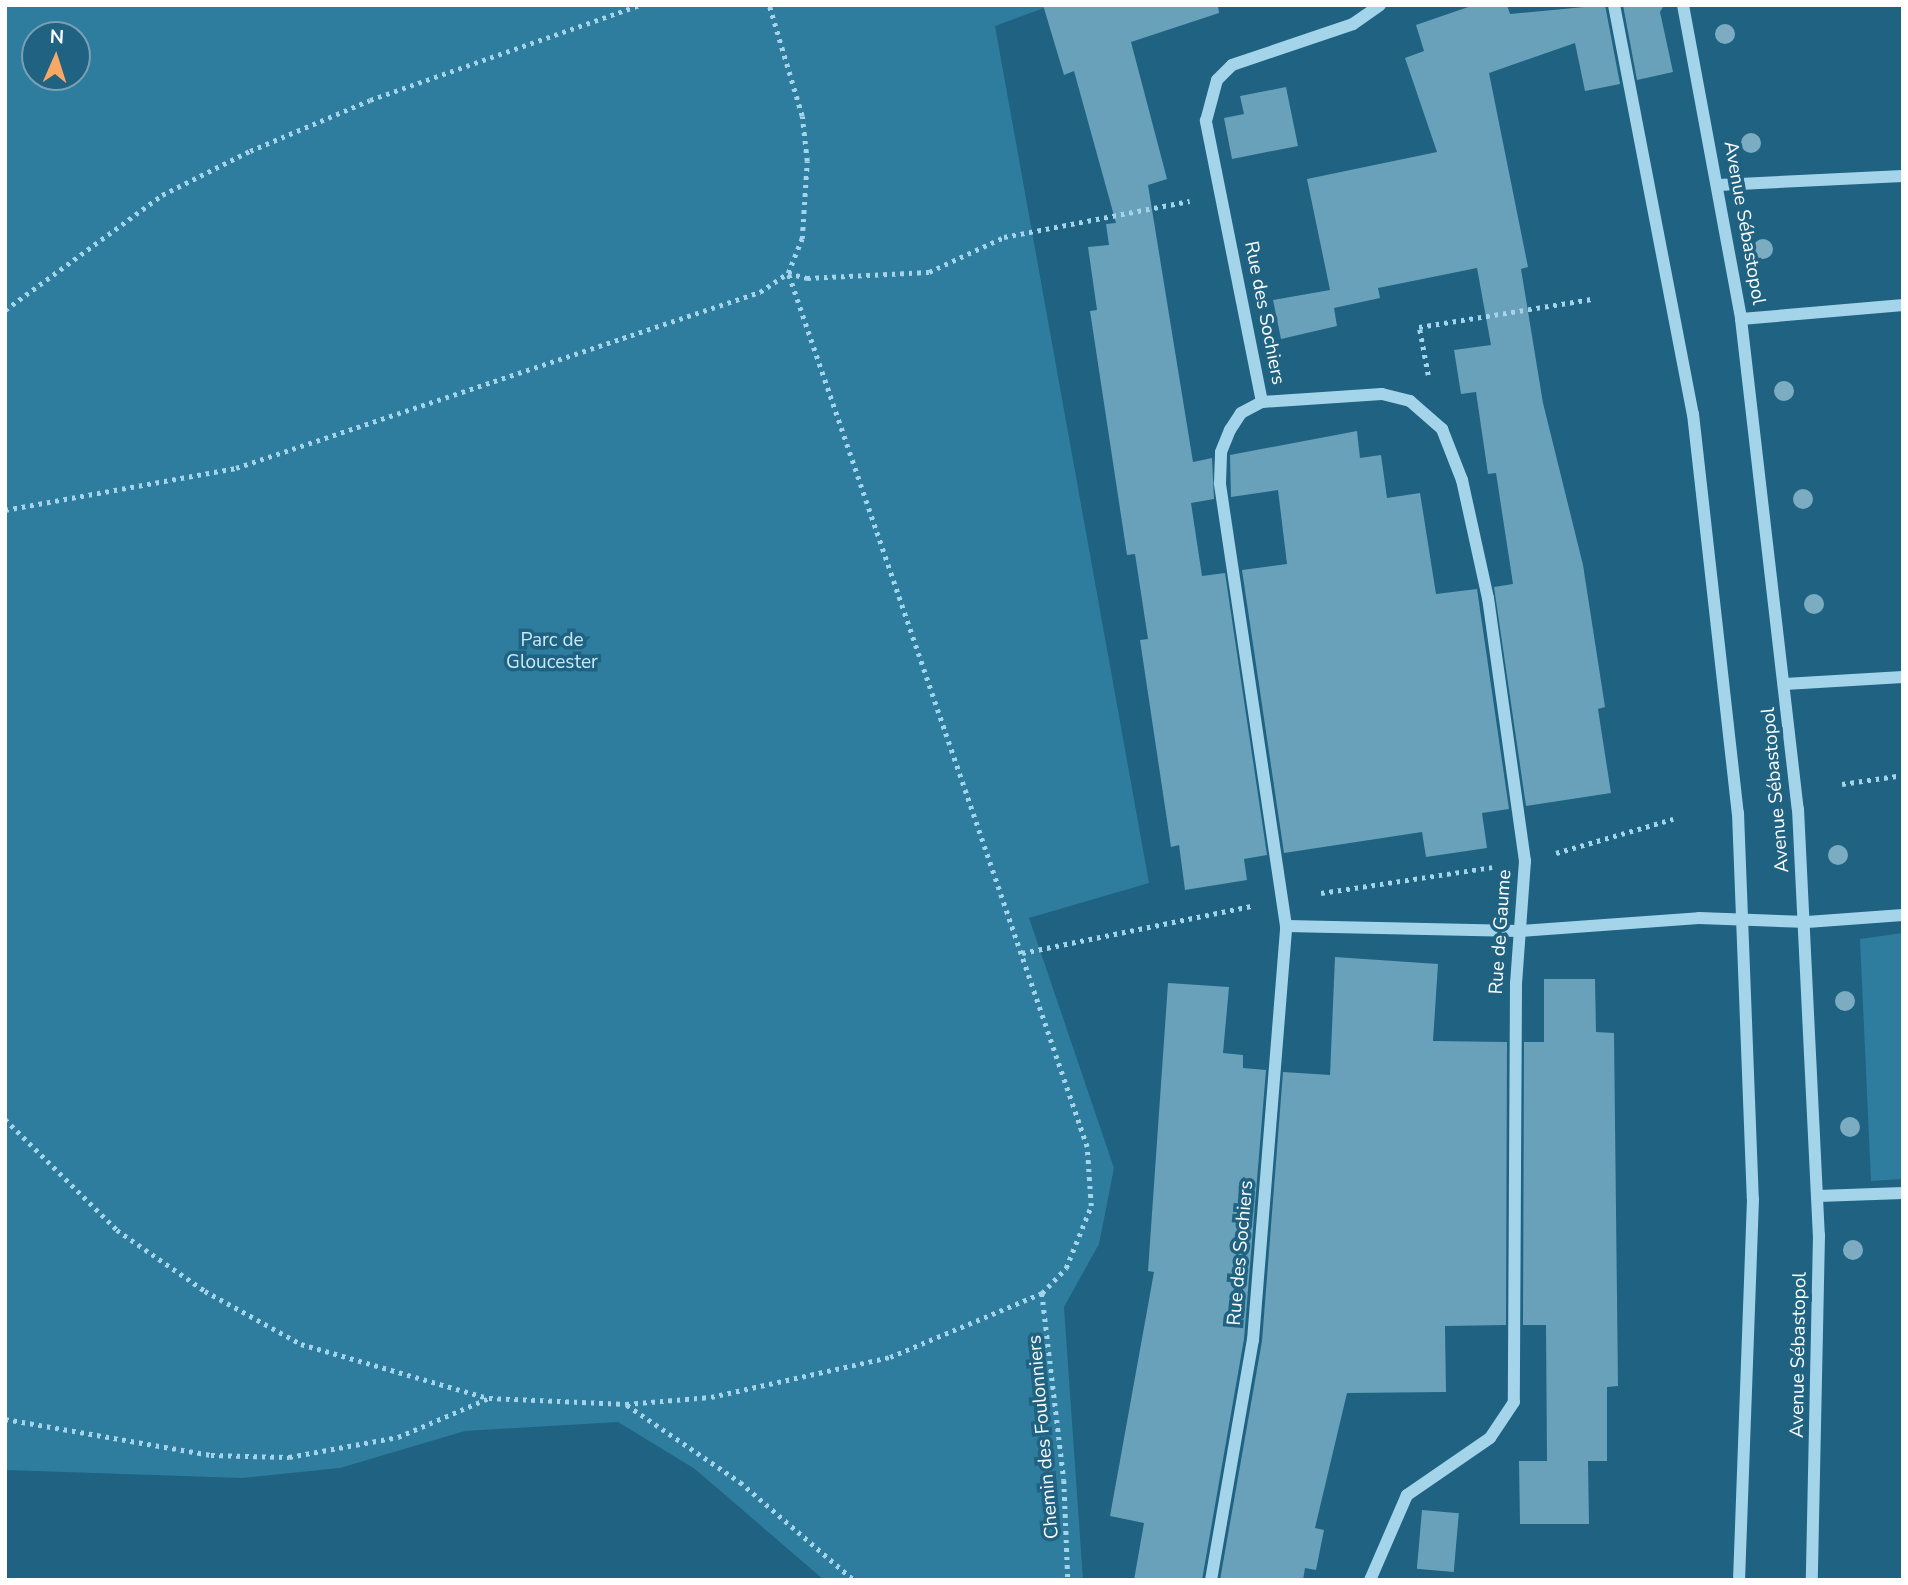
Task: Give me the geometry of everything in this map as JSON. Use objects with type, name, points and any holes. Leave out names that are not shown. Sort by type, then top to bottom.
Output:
[{"type":"street","name":"Rue des Sochiers","points":[[1211,1580],[1253,1340],[1286,926],[1220,483],[1221,452],[1230,430],[1241,413],[1262,402],[1206,121],[1217,80],[1231,65],[1353,24],[1380,5]]},
{"type":"street","points":[[1614,5],[1693,414],[1722,637],[1743,918],[1753,1199],[1739,1580]]},
{"type":"street","name":"Avenue Sébastopol","points":[[1683,5],[1719,185],[1741,318],[1785,684],[1807,922],[1818,1196],[1812,1580]]},
{"type":"street","points":[[1719,185],[1903,176]]},
{"type":"street","points":[[1741,318],[1903,305]]},
{"type":"street","points":[[1262,402],[1382,394],[1429,414]]},
{"type":"street","name":"Rue de Gaume","points":[[1370,1580],[1407,1495],[1490,1438],[1514,1402],[1519,931],[1525,861],[1488,598],[1453,451],[1429,414]]},
{"type":"street","points":[[1785,684],[1903,677]]},
{"type":"street","points":[[1286,926],[1519,931],[1743,918],[1807,922],[1903,915]]},
{"type":"street","points":[[1818,1196],[1903,1193]]},
{"type":"path","points":[[5,310],[162,195],[250,151],[370,100],[640,5]]},
{"type":"path","points":[[5,510],[236,468],[760,292],[788,273],[802,239],[807,161],[802,116],[769,5]]},
{"type":"path","points":[[788,273],[807,278],[929,272],[1004,237],[1222,194]]},
{"type":"path","points":[[5,1119],[117,1230],[205,1291],[301,1344],[489,1398],[626,1404],[711,1397],[890,1357],[1042,1293],[1080,1240],[1092,1175],[1022,953],[788,273]]},
{"type":"path","points":[[1429,414],[1431,390],[1419,327],[1592,299]]},
{"type":"path","points":[[1842,784],[1903,775]]},
{"type":"path","points":[[1022,953],[1283,898],[1525,861],[1673,819]]},
{"type":"path","name":"Chemin des Foulonniers","points":[[1042,1293],[1061,1452],[1068,1580]]},
{"type":"path","points":[[5,1419],[211,1455],[289,1457],[398,1437],[489,1398]]},
{"type":"path","points":[[626,1404],[740,1482],[855,1580]]},
{"type":"green space","name":"Parc de Gloucester","points":[[5,5],[1052,5],[995,26],[1149,883],[1029,918],[1114,1168],[1099,1244],[1064,1307],[1083,1580],[824,1580],[695,1469],[618,1422],[465,1431],[340,1468],[242,1478],[5,1470]]},
{"type":"green space","points":[[1903,933],[1903,1179],[1871,1181],[1860,939]]},
{"type":"building","points":[[1043,5],[1218,5],[1219,13],[1131,42],[1167,179],[1148,185],[1193,462],[1212,458],[1214,499],[1191,503],[1202,576],[1225,573],[1267,855],[1244,859],[1247,880],[1185,890],[1179,845],[1171,847],[1140,640],[1148,639],[1135,554],[1127,555],[1090,311],[1097,310],[1088,247],[1109,245],[1106,224],[1116,223],[1074,71],[1064,75]]},
{"type":"building","points":[[1474,5],[1507,5],[1510,14],[1605,5],[1620,84],[1585,91],[1575,43],[1489,73],[1528,267],[1521,269],[1543,403],[1583,565],[1605,707],[1598,709],[1611,793],[1526,806],[1494,587],[1513,584],[1496,473],[1488,474],[1476,392],[1461,394],[1454,350],[1491,345],[1477,268],[1378,288],[1380,298],[1334,308],[1337,326],[1281,339],[1273,300],[1330,290],[1307,179],[1437,152],[1405,58],[1424,51],[1416,25]]},
{"type":"building","points":[[1623,5],[1664,5],[1660,12],[1673,72],[1637,80]]},
{"type":"building","points":[[1286,87],[1298,146],[1232,159],[1224,118],[1244,114],[1240,96]]},
{"type":"building","points":[[1357,431],[1360,458],[1381,455],[1387,498],[1420,493],[1436,594],[1477,589],[1509,809],[1482,813],[1487,848],[1426,857],[1422,832],[1284,853],[1242,570],[1287,564],[1278,490],[1231,497],[1230,455]]},
{"type":"building","points":[[1335,957],[1438,964],[1433,1041],[1507,1042],[1506,1325],[1445,1326],[1446,1392],[1347,1393],[1315,1528],[1324,1530],[1316,1570],[1305,1568],[1303,1580],[1220,1580],[1262,1341],[1283,1072],[1330,1075]]},
{"type":"building","points":[[1544,979],[1595,979],[1596,1032],[1614,1033],[1618,1386],[1607,1387],[1607,1461],[1588,1461],[1589,1524],[1520,1524],[1519,1461],[1547,1461],[1546,1325],[1523,1325],[1524,1042],[1544,1042]]},
{"type":"building","points":[[1168,983],[1229,987],[1223,1053],[1243,1055],[1243,1068],[1266,1070],[1244,1339],[1202,1580],[1134,1580],[1144,1523],[1110,1516],[1154,1272],[1148,1271]]},
{"type":"building","points":[[1422,1510],[1459,1513],[1454,1572],[1417,1569]]}]
